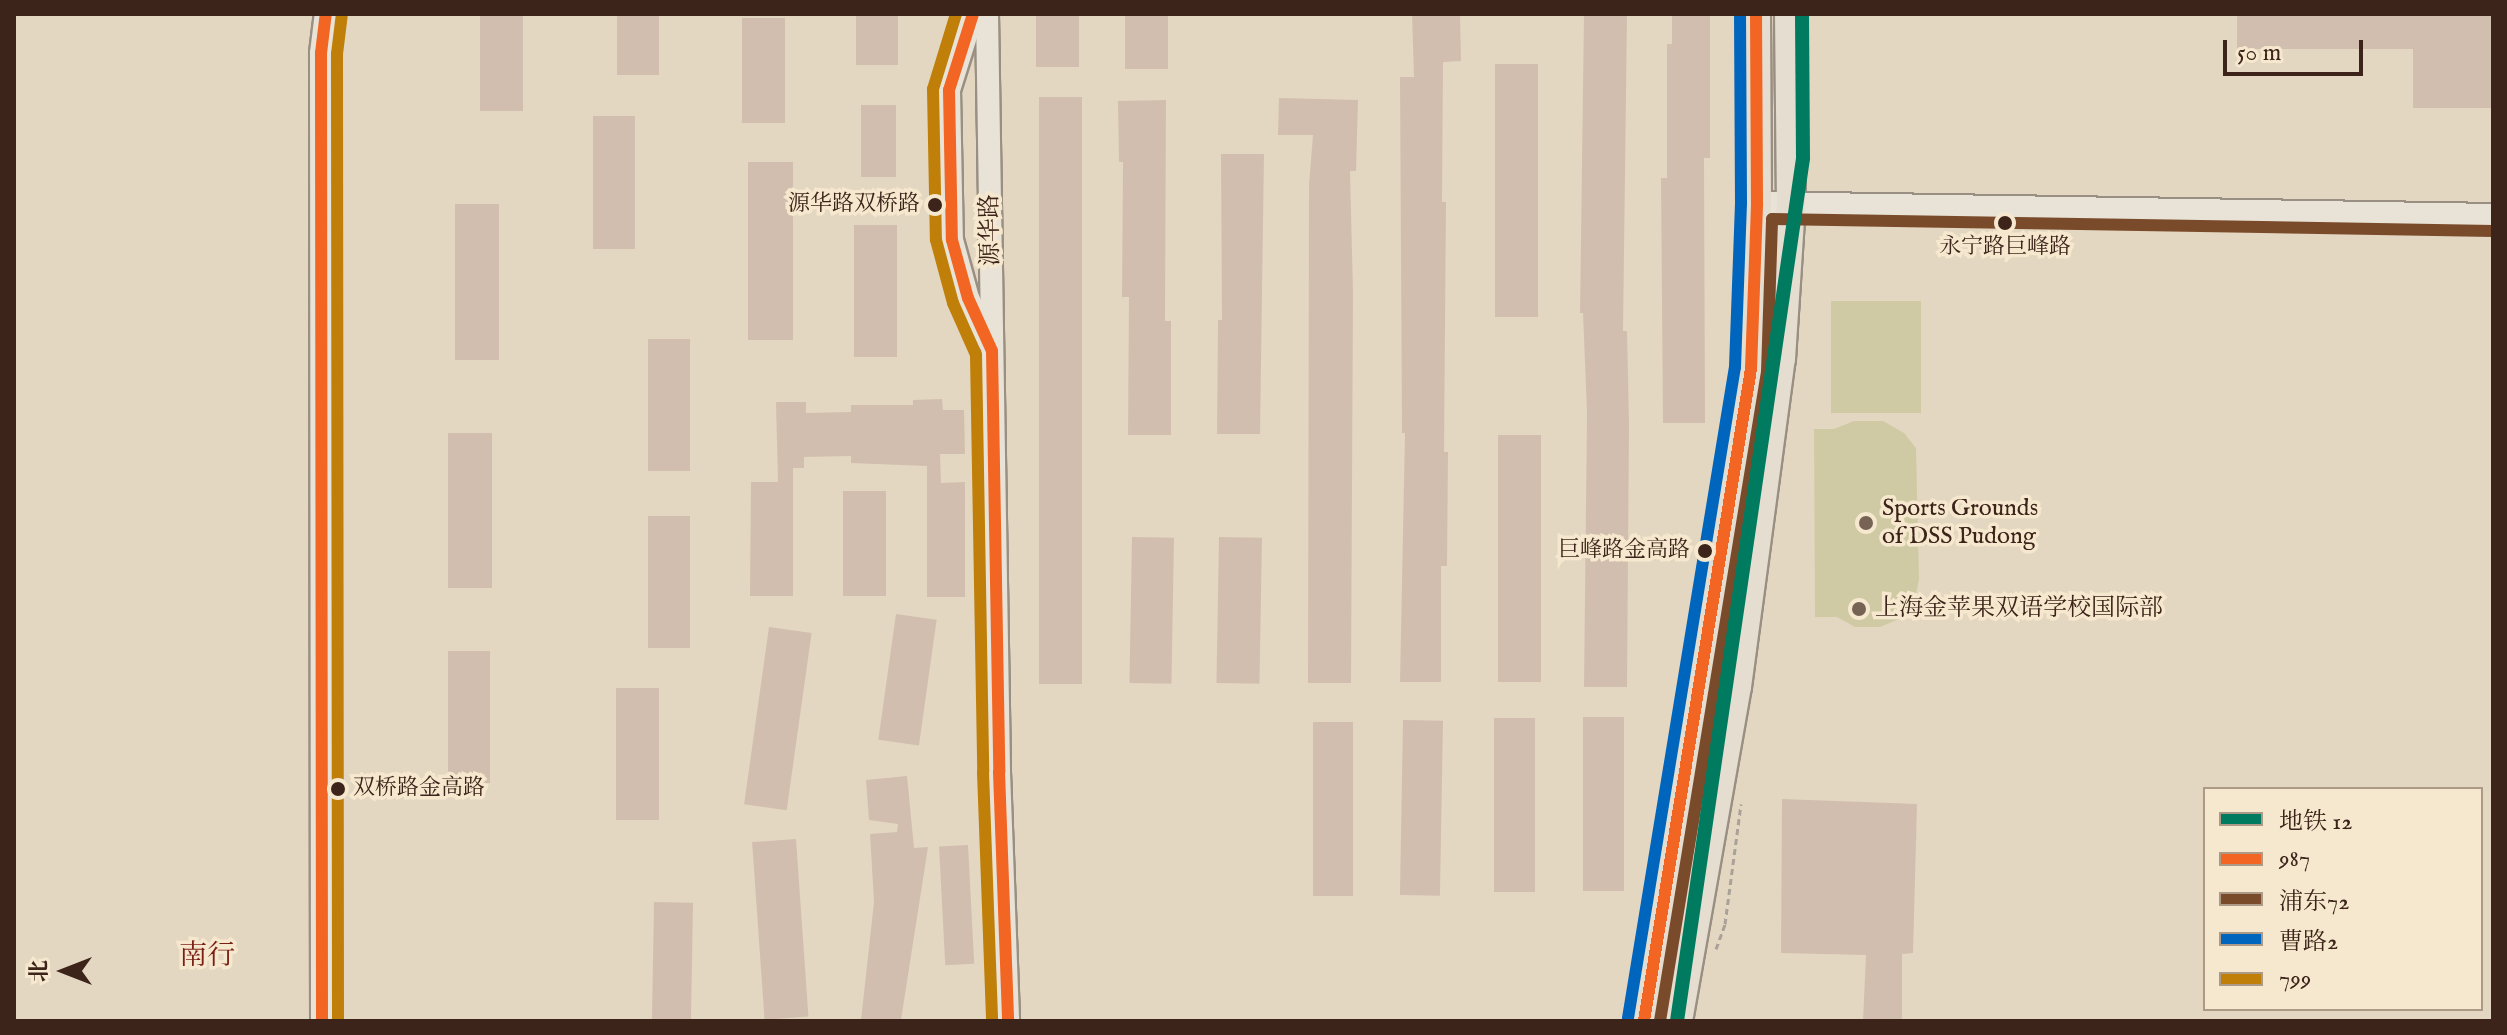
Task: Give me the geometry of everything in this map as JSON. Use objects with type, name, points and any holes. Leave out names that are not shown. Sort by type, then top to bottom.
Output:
[{"type":"main road","points":[[1644,1021],[1751,369],[1757,203],[1756,14]]},
{"type":"main road","points":[[1678,1021],[1709,861],[1757,559],[1781,359],[1791,203],[1789,14]]},
{"type":"street","points":[[322,1021],[321,53],[326,14]]},
{"type":"street","points":[[973,14],[949,90],[952,240],[968,298],[992,351]]},
{"type":"street","name":"源华路","points":[[987,14],[999,772],[1008,1021]]},
{"type":"street","points":[[1757,203],[2493,215]]},
{"type":"shaded area","points":[[1831,301],[1921,301],[1921,413],[1831,413]]},
{"type":"shaded area","name":"Sports Grounds of DSS Pudong","points":[[1854,421],[1883,421],[1904,433],[1916,448],[1919,579],[1914,604],[1899,619],[1880,627],[1855,627],[1837,617],[1815,617],[1814,429],[1834,429]]},
{"type":"building","points":[[480,14],[523,14],[523,111],[480,111]]},
{"type":"building","points":[[617,14],[659,14],[659,75],[617,75]]},
{"type":"building","points":[[856,14],[898,14],[898,65],[856,65]]},
{"type":"building","points":[[1036,14],[1079,14],[1079,67],[1036,67]]},
{"type":"building","points":[[1125,14],[1168,14],[1168,69],[1125,69]]},
{"type":"building","points":[[1412,14],[1460,14],[1461,61],[1443,62],[1442,202],[1446,202],[1444,452],[1448,452],[1447,566],[1441,566],[1441,682],[1400,682],[1405,433],[1402,433],[1400,77],[1414,77]]},
{"type":"building","points":[[1584,14],[1627,14],[1623,331],[1627,331],[1629,424],[1627,687],[1584,687],[1587,412],[1583,313],[1580,313]]},
{"type":"building","points":[[1672,14],[1710,14],[1710,158],[1704,158],[1705,423],[1663,423],[1661,178],[1667,178],[1667,44],[1672,44]]},
{"type":"building","points":[[2237,14],[2493,14],[2493,108],[2413,108],[2413,49],[2237,49]]},
{"type":"building","points":[[742,18],[785,18],[785,123],[742,123]]},
{"type":"building","points":[[1495,64],[1538,64],[1538,317],[1495,317]]},
{"type":"building","points":[[1039,97],[1082,97],[1082,684],[1039,684]]},
{"type":"building","points":[[1279,98],[1358,100],[1356,171],[1350,171],[1353,293],[1351,683],[1308,683],[1309,185],[1313,135],[1278,135]]},
{"type":"building","points":[[1166,100],[1165,321],[1171,321],[1171,435],[1128,435],[1129,297],[1122,297],[1123,162],[1119,162],[1118,101]]},
{"type":"building","points":[[861,105],[896,105],[896,177],[861,177]]},
{"type":"building","points":[[593,116],[635,116],[635,249],[593,249]]},
{"type":"building","points":[[1221,154],[1264,154],[1260,434],[1217,434],[1218,320],[1222,320]]},
{"type":"building","points":[[748,162],[793,162],[793,340],[748,340]]},
{"type":"building","points":[[455,204],[499,204],[499,360],[455,360]]},
{"type":"building","points":[[854,225],[897,225],[897,357],[854,357]]},
{"type":"building","points":[[648,339],[690,339],[690,471],[648,471]]},
{"type":"building","points":[[942,399],[943,410],[964,410],[965,454],[940,454],[941,483],[965,482],[965,597],[927,597],[927,466],[851,463],[851,456],[804,457],[804,468],[793,468],[793,596],[750,596],[751,482],[778,482],[776,402],[806,402],[806,413],[851,412],[851,405],[913,405],[913,400]]},
{"type":"building","points":[[448,433],[492,433],[492,588],[448,588]]},
{"type":"building","points":[[1498,435],[1541,435],[1541,682],[1498,682]]},
{"type":"building","points":[[843,491],[886,491],[886,596],[843,596]]},
{"type":"building","points":[[648,516],[690,516],[690,648],[648,648]]},
{"type":"building","points":[[1132,537],[1174,538],[1171,684],[1129,683]]},
{"type":"building","points":[[1219,537],[1262,538],[1259,684],[1216,683]]},
{"type":"building","points":[[896,614],[937,620],[919,745],[878,740]]},
{"type":"building","points":[[769,627],[812,633],[787,810],[744,804]]},
{"type":"building","points":[[448,651],[490,651],[490,783],[448,783]]},
{"type":"building","points":[[616,688],[659,688],[659,820],[616,820]]},
{"type":"building","points":[[1583,717],[1624,717],[1624,891],[1583,891]]},
{"type":"building","points":[[1494,718],[1535,718],[1535,892],[1494,892]]},
{"type":"building","points":[[1403,720],[1443,721],[1440,896],[1400,895]]},
{"type":"building","points":[[1313,722],[1353,722],[1353,896],[1313,896]]},
{"type":"building","points":[[907,776],[914,848],[928,847],[901,1020],[861,1020],[874,902],[870,834],[897,832],[898,824],[869,820],[866,780]]},
{"type":"building","points":[[1782,799],[1917,804],[1913,953],[1902,954],[1902,1021],[1863,1021],[1866,955],[1781,953]]},
{"type":"building","points":[[796,839],[808,1017],[765,1020],[752,842]]},
{"type":"building","points":[[968,845],[974,964],[945,965],[939,847]]},
{"type":"building","points":[[654,902],[693,903],[691,1021],[652,1021]]},
{"type":"metro line","name":"12","points":[[1677,1021],[1803,158],[1802,14]]},
{"type":"transit line","name":"987","points":[[322,1021],[321,53],[326,14]]},
{"type":"transit line","name":"799","points":[[956,14],[933,89],[936,240],[953,303],[976,355],[983,772],[992,1021]]},
{"type":"transit line","name":"987","points":[[973,14],[949,90],[952,240],[968,298],[992,351],[999,772],[1008,1021]]},
{"type":"transit line","name":"曹路2","points":[[1628,1018],[1735,367],[1741,203],[1740,14]]},
{"type":"transit line","name":"987","points":[[1644,1021],[1751,369],[1757,203],[1756,14]]},
{"type":"transit line","name":"799","points":[[338,1021],[337,54],[342,16]]},
{"type":"transit line","name":"浦东72","points":[[1660,1021],[1767,372],[1772,219],[2493,231]]},
{"type":"place","name":"源华路双桥路","points":[[935,205]]},
{"type":"place","name":"永宁路巨峰路","points":[[2005,223]]},
{"type":"place","name":"Sports Grounds of DSS Pudong","points":[[1866,523]]},
{"type":"place","name":"巨峰路金高路","points":[[1705,551]]},
{"type":"place","name":"上海金苹果双语学校国际部","points":[[1859,609]]},
{"type":"place","name":"双桥路金高路","points":[[338,789]]},
{"type":"district","name":"南行","points":[[207,957]]}]
